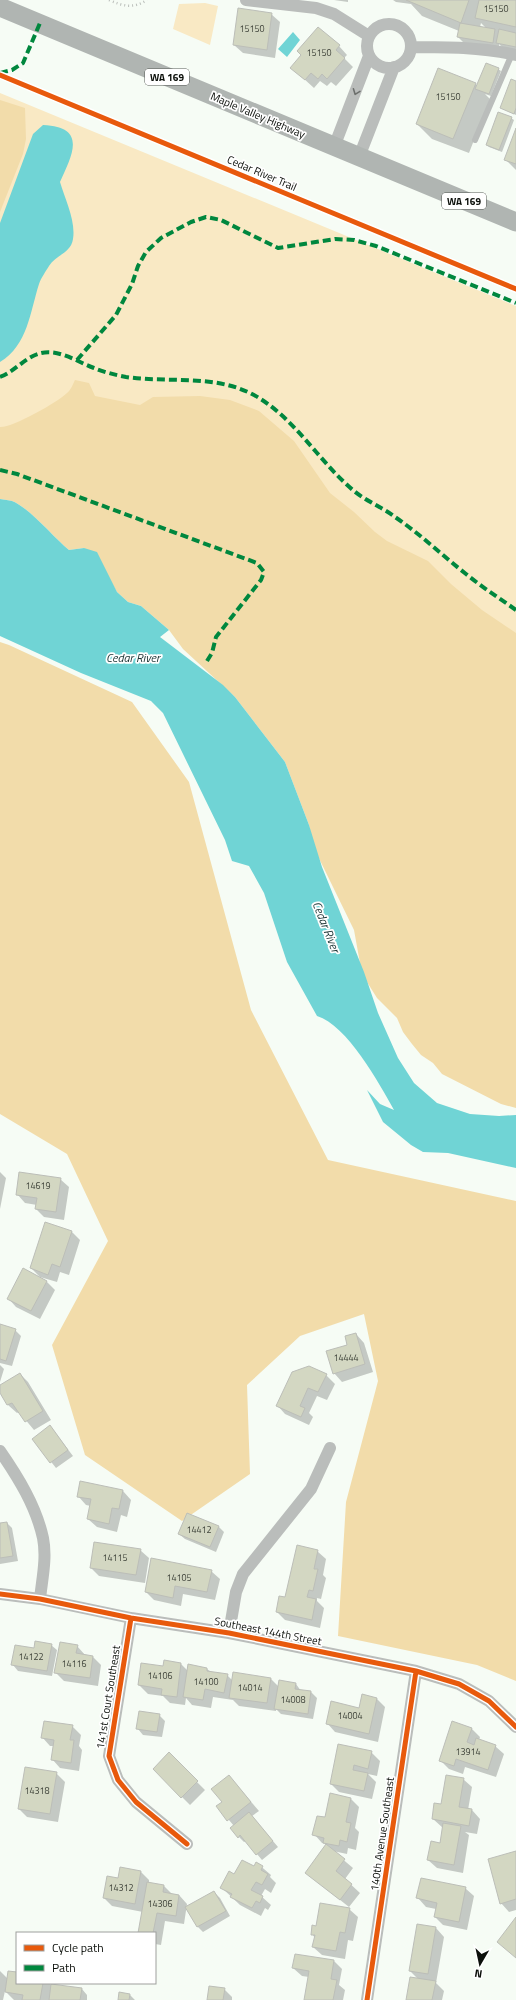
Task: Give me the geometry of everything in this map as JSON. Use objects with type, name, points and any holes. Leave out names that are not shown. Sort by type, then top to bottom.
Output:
[{"type":"main road","name":"Maple Valley Highway","points":[[0,7],[516,222]]},
{"type":"street","points":[[246,0],[316,8],[334,14],[369,36]]},
{"type":"street","points":[[334,147],[369,56],[367,44],[369,36],[376,28],[385,25],[395,25],[407,34],[411,46],[407,59],[394,67],[387,68],[379,66],[369,56]]},
{"type":"street","points":[[411,46],[458,47],[514,55]]},
{"type":"street","points":[[359,157],[394,67]]},
{"type":"street","points":[[229,1633],[236,1592],[243,1574],[311,1489],[330,1448]]},
{"type":"street","points":[[0,1451],[18,1477],[35,1512],[43,1539],[44,1568],[40,1599]]},
{"type":"street","name":"Southeast 144th Street","points":[[0,1594],[40,1599],[132,1618],[229,1633],[416,1671],[460,1684],[489,1701],[516,1727]]},
{"type":"street","name":"141st Court Southeast","points":[[132,1618],[109,1756],[118,1780],[136,1802],[187,1844]]},
{"type":"street","name":"140th Avenue Southeast","points":[[367,2000],[416,1671]]},
{"type":"lane","points":[[475,140],[514,55]]},
{"type":"path","points":[[108,0],[128,7],[136,6],[147,0]]},
{"type":"shaded area","points":[[205,3],[218,6],[210,45],[173,29],[179,4]]},
{"type":"shaded area","points":[[0,93],[516,306],[516,918],[0,456]]},
{"type":"shaded area","points":[[0,100],[25,108],[26,139],[23,154],[0,212]]},
{"type":"shaded area","points":[[75,380],[89,383],[95,396],[140,405],[153,397],[200,396],[230,400],[259,411],[294,441],[330,493],[354,512],[375,532],[387,541],[428,561],[451,584],[482,610],[516,633],[516,1108],[501,1104],[442,1074],[433,1063],[421,1055],[403,1032],[397,1018],[377,998],[362,974],[354,930],[312,844],[309,825],[285,762],[235,697],[183,649],[169,630],[141,606],[128,602],[117,592],[110,580],[84,548],[69,550],[26,510],[12,501],[0,499],[0,427],[35,414],[68,392]]},
{"type":"shaded area","points":[[0,642],[132,702],[189,782],[251,1010],[328,1160],[516,1201],[516,1681],[477,1665],[338,1636],[346,1502],[378,1381],[364,1314],[300,1336],[247,1385],[250,1474],[182,1521],[85,1455],[52,1345],[108,1241],[67,1154],[0,1114]]},
{"type":"water","points":[[293,32],[300,40],[287,57],[278,49]]},
{"type":"water","points":[[43,125],[57,127],[66,131],[71,137],[73,144],[69,162],[60,182],[72,218],[74,232],[73,239],[69,248],[52,262],[39,284],[27,327],[17,347],[0,362],[0,223],[33,134]]},
{"type":"water","name":"Cedar River","points":[[0,499],[12,501],[26,510],[69,550],[84,548],[97,552],[117,592],[128,602],[141,606],[169,630],[160,637],[223,685],[235,697],[285,762],[309,825],[322,867],[364,972],[378,1013],[398,1058],[414,1083],[437,1103],[470,1114],[499,1116],[516,1115],[516,1168],[448,1153],[423,1152],[411,1145],[383,1122],[367,1090],[380,1104],[394,1110],[380,1085],[351,1043],[340,1031],[317,1016],[287,962],[264,893],[249,866],[232,861],[225,840],[163,713],[151,701],[81,673],[0,636]]},
{"type":"building","points":[[406,0],[469,0],[461,23]]},
{"type":"building","points":[[479,0],[516,0],[516,27],[475,18]]},
{"type":"building","points":[[238,8],[272,13],[267,50],[233,45]]},
{"type":"building","points":[[460,23],[495,29],[493,43],[457,37]]},
{"type":"building","points":[[318,27],[340,45],[336,50],[345,58],[327,79],[322,74],[318,79],[311,73],[305,80],[290,68],[301,55],[297,51]]},
{"type":"building","points":[[499,29],[516,33],[516,47],[496,43]]},
{"type":"building","points":[[486,63],[499,68],[489,94],[475,89]]},
{"type":"building","points":[[438,68],[476,83],[453,139],[416,124]]},
{"type":"building","points":[[511,79],[516,81],[516,108],[514,114],[500,108]]},
{"type":"building","points":[[498,112],[512,117],[499,150],[486,145]]},
{"type":"building","points":[[516,128],[516,164],[504,160]]},
{"type":"building","points":[[19,1172],[61,1178],[56,1212],[35,1209],[37,1198],[16,1195]]},
{"type":"building","points":[[45,1222],[72,1231],[60,1267],[52,1264],[48,1275],[30,1268]]},
{"type":"building","points":[[23,1268],[47,1281],[31,1311],[7,1299]]},
{"type":"building","points":[[0,1324],[16,1329],[6,1361],[0,1359]]},
{"type":"building","points":[[356,1333],[365,1364],[333,1374],[326,1351],[347,1345],[345,1336]]},
{"type":"building","points":[[309,1366],[327,1374],[318,1392],[308,1388],[300,1406],[305,1408],[301,1417],[276,1406],[292,1372]]},
{"type":"building","points":[[20,1373],[43,1411],[25,1422],[12,1403],[7,1405],[0,1393],[0,1385]]},
{"type":"building","points":[[50,1425],[68,1450],[50,1463],[32,1439]]},
{"type":"building","points":[[80,1481],[123,1490],[119,1509],[112,1508],[109,1524],[87,1519],[91,1499],[77,1497]]},
{"type":"building","points":[[187,1513],[219,1526],[210,1547],[178,1534]]},
{"type":"building","points":[[7,1522],[13,1556],[0,1558],[0,1523]]},
{"type":"building","points":[[94,1542],[141,1549],[136,1575],[90,1568]]},
{"type":"building","points":[[297,1545],[318,1550],[314,1569],[318,1569],[313,1591],[309,1590],[307,1597],[316,1599],[312,1620],[276,1612],[279,1596],[285,1597]]},
{"type":"building","points":[[151,1558],[212,1570],[207,1592],[175,1586],[173,1598],[145,1592]]},
{"type":"building","points":[[35,1641],[52,1644],[47,1671],[11,1665],[15,1645],[34,1648]]},
{"type":"building","points":[[60,1642],[78,1645],[76,1653],[93,1656],[90,1678],[54,1673]]},
{"type":"building","points":[[164,1660],[181,1663],[177,1697],[161,1695],[162,1689],[138,1685],[141,1663],[163,1666]]},
{"type":"building","points":[[188,1664],[207,1668],[207,1671],[228,1674],[224,1693],[205,1689],[203,1700],[183,1697]]},
{"type":"building","points":[[233,1672],[271,1678],[267,1703],[229,1698]]},
{"type":"building","points":[[279,1680],[296,1683],[295,1689],[311,1691],[308,1714],[274,1709]]},
{"type":"building","points":[[362,1694],[377,1698],[369,1734],[326,1724],[331,1701],[359,1708]]},
{"type":"building","points":[[139,1711],[160,1714],[157,1732],[136,1729]]},
{"type":"building","points":[[44,1721],[73,1725],[70,1740],[74,1740],[71,1763],[51,1760],[54,1740],[41,1738]]},
{"type":"building","points":[[452,1721],[472,1728],[467,1742],[474,1745],[476,1738],[496,1745],[488,1770],[456,1759],[454,1766],[439,1761]]},
{"type":"building","points":[[338,1744],[372,1751],[368,1769],[354,1765],[353,1770],[368,1773],[364,1791],[330,1784]]},
{"type":"building","points":[[169,1752],[198,1781],[181,1798],[153,1769]]},
{"type":"building","points":[[25,1767],[57,1772],[50,1814],[18,1809]]},
{"type":"building","points":[[229,1775],[251,1802],[227,1821],[216,1806],[222,1802],[211,1789]]},
{"type":"building","points":[[446,1775],[464,1778],[459,1807],[472,1809],[469,1826],[432,1819],[434,1803],[441,1804]]},
{"type":"building","points":[[330,1793],[351,1798],[346,1822],[351,1823],[347,1842],[340,1840],[339,1846],[323,1843],[324,1838],[312,1835],[317,1816],[325,1817]]},
{"type":"building","points":[[249,1812],[273,1841],[256,1855],[240,1835],[238,1838],[230,1828]]},
{"type":"building","points":[[443,1823],[461,1826],[454,1865],[427,1860],[431,1841],[440,1843]]},
{"type":"building","points":[[326,1844],[345,1859],[336,1871],[352,1884],[340,1900],[305,1873]]},
{"type":"building","points":[[516,1851],[516,1899],[500,1904],[488,1859]]},
{"type":"building","points":[[242,1860],[254,1866],[256,1862],[263,1866],[261,1870],[268,1874],[262,1885],[256,1882],[251,1890],[263,1896],[260,1903],[256,1901],[252,1908],[230,1897],[232,1894],[220,1888],[229,1871],[234,1874]]},
{"type":"building","points":[[120,1867],[141,1871],[135,1904],[103,1898],[107,1876],[118,1878]]},
{"type":"building","points":[[421,1878],[466,1887],[459,1922],[434,1917],[437,1903],[416,1898]]},
{"type":"building","points":[[147,1882],[164,1885],[163,1892],[179,1895],[176,1916],[157,1913],[153,1932],[138,1932]]},
{"type":"building","points":[[214,1891],[226,1911],[197,1927],[185,1907]]},
{"type":"building","points":[[320,1903],[350,1908],[345,1933],[340,1932],[336,1951],[312,1947],[315,1935],[311,1935],[312,1925],[316,1926]]},
{"type":"building","points":[[516,1917],[516,1958],[497,1942]]},
{"type":"building","points":[[417,1924],[436,1927],[428,1974],[409,1971]]},
{"type":"building","points":[[295,1954],[334,1960],[331,1979],[337,1980],[333,2000],[304,2000],[309,1971],[292,1968]]},
{"type":"building","points":[[8,1971],[16,1972],[16,1984],[43,1984],[40,2000],[22,2000],[23,1995],[5,1992]]},
{"type":"building","points":[[410,1977],[436,1981],[432,2000],[406,2000]]},
{"type":"building","points":[[51,1984],[82,1988],[80,2000],[49,2000]]},
{"type":"building","points":[[209,1986],[225,1988],[223,2000],[207,2000]]},
{"type":"building","points":[[119,1992],[130,1994],[129,2000],[118,2000]]},
{"type":"marked path","points":[[0,73],[12,70],[23,63],[40,23]]},
{"type":"marked path","points":[[77,360],[116,315],[132,284],[138,266],[146,252],[161,238],[191,222],[206,217],[221,220],[278,248],[335,239],[354,240],[376,246],[516,303]]},
{"type":"marked path","points":[[0,377],[33,356],[49,352],[64,355],[98,369],[122,376],[142,379],[206,381],[237,388],[252,394],[281,414],[354,491],[390,513],[422,537],[472,579],[516,610]]},
{"type":"marked path","points":[[0,470],[17,474],[257,563],[264,572],[261,580],[216,637],[212,653],[207,661]]},
{"type":"cycle path","name":"Cedar River Trail","points":[[0,75],[516,289]]},
{"type":"cycle path","points":[[0,1594],[40,1599],[131,1618],[229,1633],[416,1671],[459,1684],[489,1701],[516,1727]]},
{"type":"cycle path","points":[[131,1618],[109,1756],[118,1780],[136,1802],[187,1844]]},
{"type":"cycle path","points":[[367,2000],[416,1671]]}]
